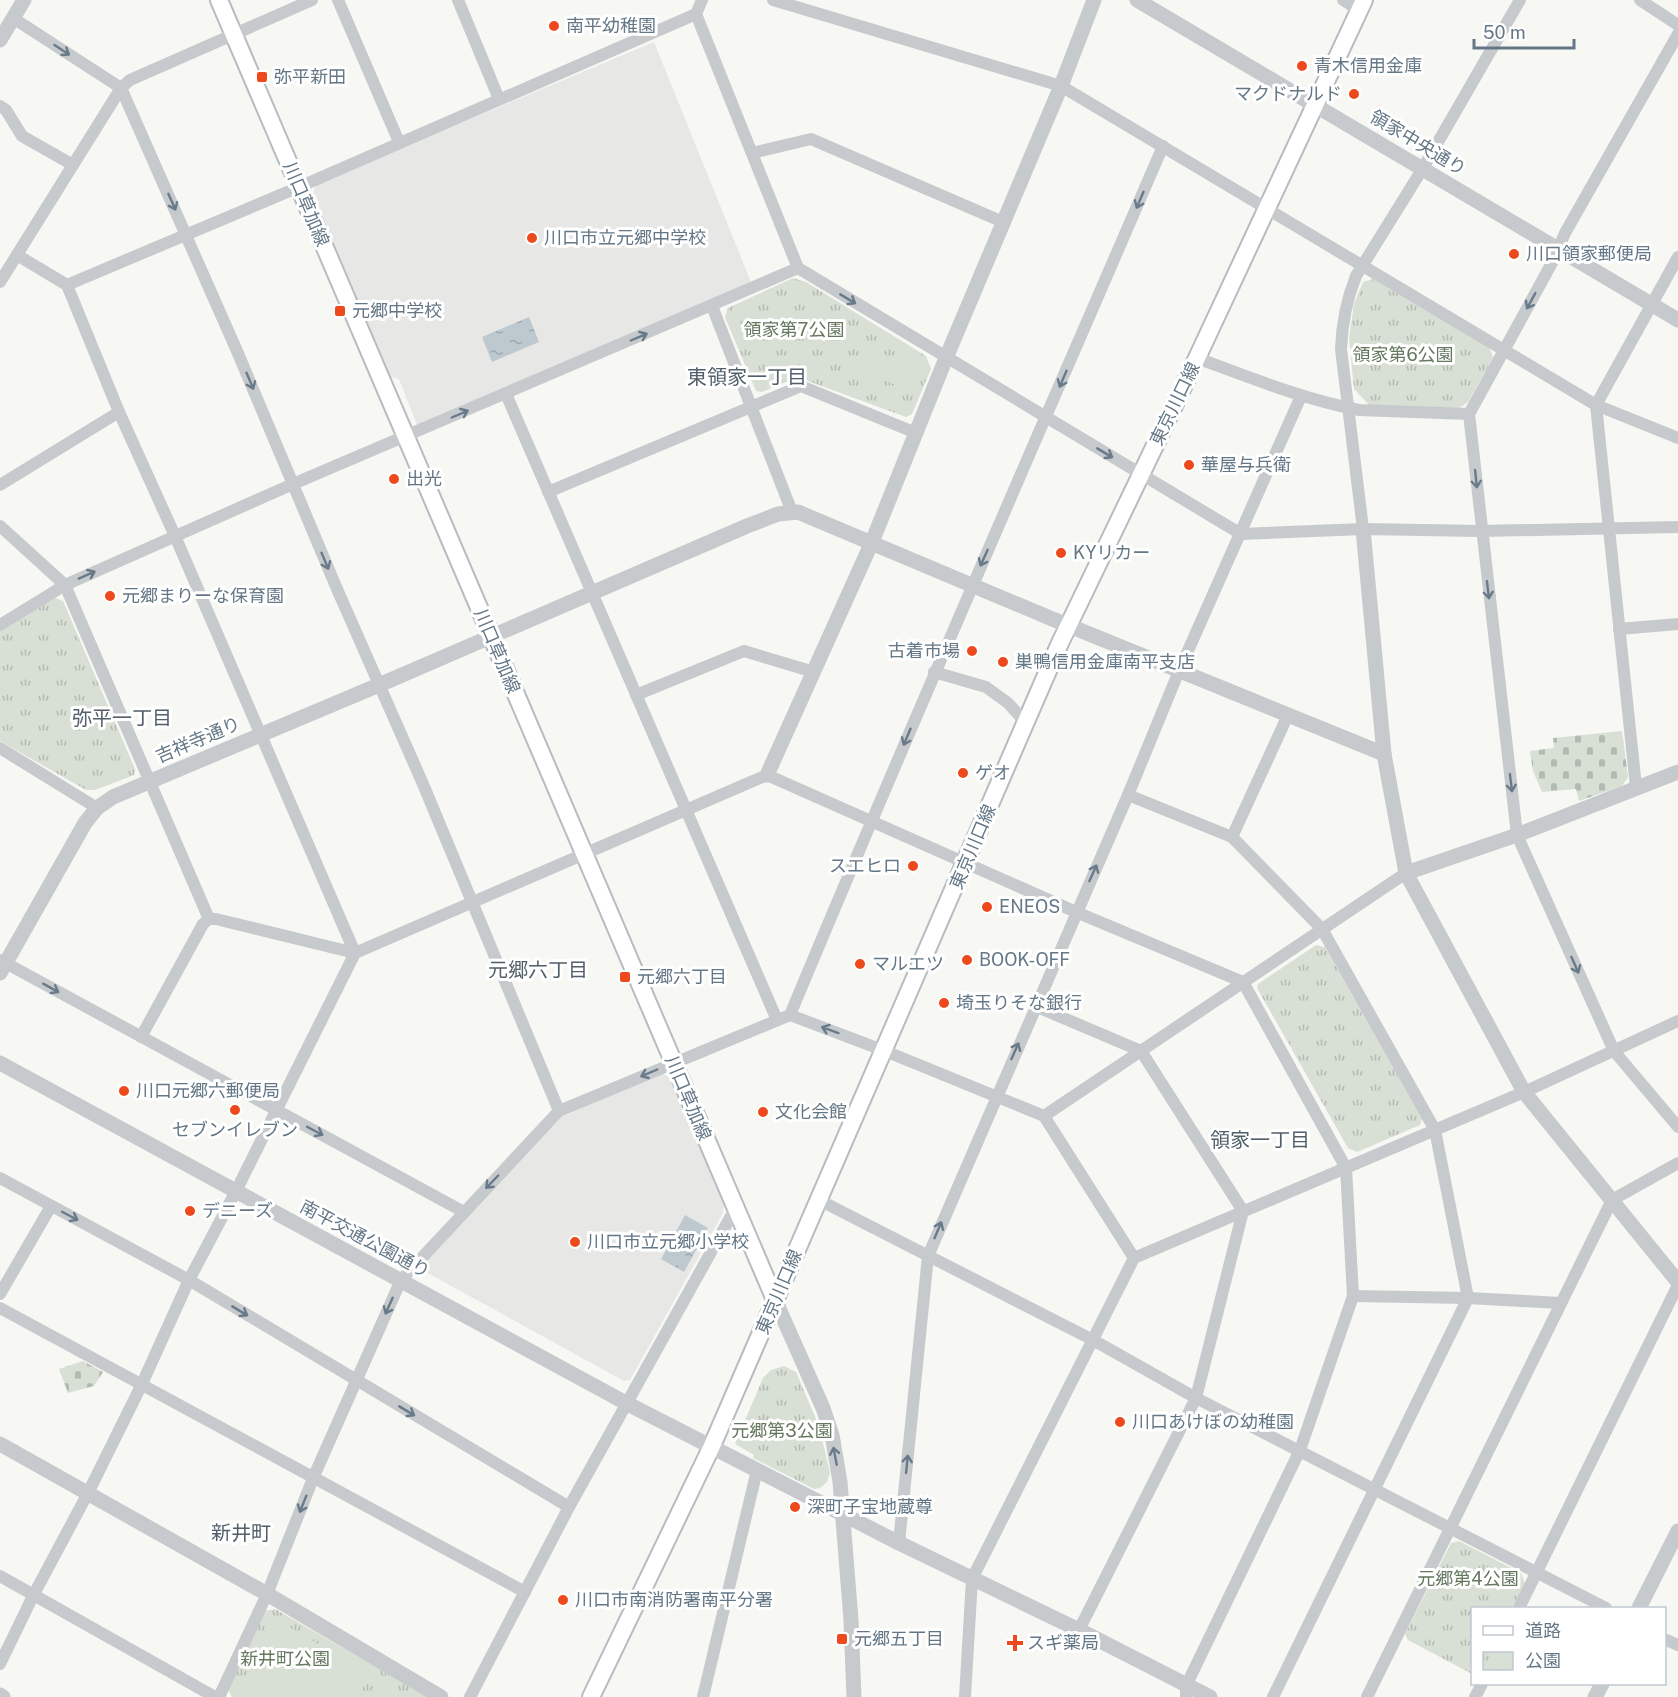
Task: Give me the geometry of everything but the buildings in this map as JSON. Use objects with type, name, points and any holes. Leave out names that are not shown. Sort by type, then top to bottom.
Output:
[{"type":"main road","name":"川口草加線","points":[[219,0],[776,1302]]},
{"type":"main road","name":"東京川口線","points":[[591,1697],[711,1448],[1069,625],[1362,5]]},
{"type":"street","points":[[0,40],[24,0]]},
{"type":"street","points":[[0,282],[121,88],[130,80],[312,0]]},
{"type":"street","points":[[338,0],[399,142]]},
{"type":"street","points":[[458,0],[499,99]]},
{"type":"street","points":[[67,285],[696,14],[702,0]]},
{"type":"street","points":[[773,0],[1061,86],[1596,405],[1678,438]]},
{"type":"street","points":[[141,1037],[203,924],[209,919],[216,918],[355,953],[767,775],[872,542],[946,358],[1061,86],[1094,0]]},
{"type":"street","name":"領家中央通り","points":[[1137,0],[1678,320]]},
{"type":"street","points":[[1342,0],[1362,5]]},
{"type":"street","points":[[1519,1607],[1678,1283],[1524,1092],[1406,873],[1384,754],[1363,529],[1341,349],[1342,324],[1348,296],[1363,265],[1423,168],[1520,0]]},
{"type":"street","points":[[1640,0],[1678,25]]},
{"type":"street","points":[[696,14],[798,268],[1241,534],[1363,529],[1481,531],[1678,526]]},
{"type":"street","points":[[13,18],[121,88],[474,902],[560,1111]]},
{"type":"street","points":[[1678,34],[1564,233],[1554,261],[1468,414],[1517,835],[1614,1051],[1678,1127]]},
{"type":"street","points":[[0,106],[6,110],[22,136],[73,165]]},
{"type":"street","points":[[752,153],[811,139],[1003,222]]},
{"type":"street","points":[[789,1015],[934,672],[1163,146]]},
{"type":"street","points":[[17,255],[67,285],[119,412],[355,953]]},
{"type":"street","points":[[1636,788],[1596,405],[1678,257]]},
{"type":"street","points":[[0,625],[65,585],[293,484],[798,268]]},
{"type":"street","points":[[712,306],[792,512],[798,512],[872,542],[1384,754]]},
{"type":"street","points":[[1197,358],[1301,396],[1347,408],[1468,414]]},
{"type":"street","points":[[548,492],[801,386],[916,433]]},
{"type":"street","points":[[506,394],[777,1020]]},
{"type":"street","points":[[899,1543],[928,1256],[995,1096],[1128,795],[1179,671],[1301,396]]},
{"type":"street","points":[[0,485],[119,412]]},
{"type":"street","name":"吉祥寺通り","points":[[2,965],[85,823],[97,808],[113,797],[747,526],[778,514],[792,512]]},
{"type":"street","points":[[0,526],[65,585],[209,919]]},
{"type":"street","points":[[1619,629],[1678,624]]},
{"type":"street","points":[[636,695],[744,651],[814,672]]},
{"type":"street","points":[[934,672],[986,687],[1008,703],[1026,723]]},
{"type":"street","points":[[1232,837],[1288,715]]},
{"type":"street","points":[[0,748],[97,808]]},
{"type":"street","points":[[1044,1116],[1406,873],[1517,835],[1678,772]]},
{"type":"street","points":[[767,775],[1076,912],[1244,982],[1346,1168],[1353,1296],[1300,1450],[1186,1691]]},
{"type":"street","points":[[1128,795],[1232,837],[1322,929],[1435,1130],[1468,1298],[1373,1488],[1273,1697]]},
{"type":"street","points":[[0,1664],[141,1386],[189,1280],[355,953]]},
{"type":"street","points":[[2,965],[141,1037],[464,1212]]},
{"type":"street","points":[[1035,1006],[1141,1051],[1243,1211],[1196,1398],[1079,1630]]},
{"type":"street","points":[[0,1576],[217,1697],[267,1594],[314,1476],[401,1280],[560,1111],[789,1015],[885,1051],[1044,1116],[1134,1258]]},
{"type":"street","points":[[965,1697],[972,1579],[1134,1258],[1524,1092],[1678,1021]]},
{"type":"street","name":"南平交通公園通り","points":[[0,1063],[711,1448],[899,1543],[1079,1630],[1186,1691],[1210,1697]]},
{"type":"street","points":[[1366,1697],[1612,1200],[1678,1163]]},
{"type":"street","points":[[0,1178],[189,1280],[569,1507]]},
{"type":"street","points":[[819,1200],[1093,1340],[1196,1398],[1604,1607]]},
{"type":"street","points":[[0,1294],[51,1206]]},
{"type":"street","points":[[470,1697],[569,1507],[735,1209]]},
{"type":"street","points":[[1353,1296],[1468,1298],[1562,1303]]},
{"type":"street","points":[[776,1302],[823,1408],[832,1435],[843,1514],[854,1697]]},
{"type":"street","points":[[0,1308],[525,1592]]},
{"type":"street","points":[[0,1444],[267,1594],[441,1697]]},
{"type":"street","points":[[703,1697],[756,1470]]},
{"type":"street","points":[[1640,1607],[1678,1531]]},
{"type":"shaded area","name":"川口市立元郷中学校","points":[[654,42],[751,282],[417,425],[399,379],[390,377],[313,194],[316,184]]},
{"type":"shaded area","name":"川口市立元郷小学校","points":[[661,1073],[670,1077],[724,1204],[723,1213],[630,1380],[624,1381],[424,1271],[423,1264],[562,1117]]},
{"type":"green space","name":"領家第7公園","points":[[793,278],[806,282],[926,356],[931,369],[912,414],[906,417],[797,377],[762,392],[756,391],[725,317],[728,308]]},
{"type":"green space","name":"領家第6公園","points":[[1373,279],[1490,348],[1493,358],[1468,402],[1459,408],[1370,406],[1354,389],[1349,338],[1354,304],[1363,282]]},
{"type":"green space","points":[[870,348],[914,367],[905,389],[861,370]]},
{"type":"green space","points":[[53,597],[63,601],[135,769],[134,775],[95,790],[86,790],[0,741],[0,631]]},
{"type":"green space","points":[[1622,731],[1628,777],[1622,786],[1579,801],[1576,789],[1542,792],[1533,771],[1530,751],[1554,748],[1553,738]]},
{"type":"green space","points":[[1316,945],[1325,947],[1422,1119],[1420,1125],[1357,1152],[1348,1148],[1257,988],[1258,984]]},
{"type":"green space","points":[[83,1361],[103,1372],[94,1386],[68,1393],[59,1369]]},
{"type":"green space","name":"元郷第3公園","points":[[784,1366],[796,1372],[819,1426],[830,1473],[827,1482],[820,1488],[814,1489],[753,1458],[754,1455],[735,1444],[763,1378],[771,1370]]},
{"type":"green space","name":"元郷第4公園","points":[[1459,1541],[1521,1573],[1525,1584],[1513,1607],[1471,1607],[1471,1673],[1408,1640],[1405,1634],[1451,1543]]},
{"type":"green space","name":"新井町公園","points":[[275,1609],[428,1697],[232,1697],[228,1690],[265,1611]]},
{"type":"green space","name":"新井町公園","points":[[285,1625],[362,1669],[366,1682],[358,1697],[254,1697],[246,1693],[242,1681],[273,1628]]},
{"type":"water","points":[[529,317],[539,342],[492,362],[482,337]]},
{"type":"water","points":[[685,1215],[708,1228],[684,1272],[661,1259]]},
{"type":"place","name":"南平幼稚園","points":[[554,26]]},
{"type":"place","name":"青木信用金庫","points":[[1302,66]]},
{"type":"place","name":"弥平新田","points":[[262,77]]},
{"type":"place","name":"マクドナルド","points":[[1354,94]]},
{"type":"place","name":"川口市立元郷中学校","points":[[532,238]]},
{"type":"place","name":"川口領家郵便局","points":[[1514,254]]},
{"type":"place","name":"元郷中学校","points":[[340,311]]},
{"type":"place","name":"華屋与兵衛","points":[[1189,465]]},
{"type":"place","name":"出光","points":[[394,479]]},
{"type":"place","name":"KYリカー","points":[[1061,553]]},
{"type":"place","name":"元郷まりーな保育園","points":[[110,596]]},
{"type":"place","name":"古着市場","points":[[972,651]]},
{"type":"place","name":"巣鴨信用金庫南平支店","points":[[1003,662]]},
{"type":"place","name":"ゲオ","points":[[963,773]]},
{"type":"place","name":"スエヒロ","points":[[913,866]]},
{"type":"place","name":"ENEOS","points":[[987,907]]},
{"type":"place","name":"BOOK-OFF","points":[[967,960]]},
{"type":"place","name":"マルエツ","points":[[860,964]]},
{"type":"place","name":"元郷六丁目","points":[[625,977]]},
{"type":"place","name":"埼玉りそな銀行","points":[[944,1003]]},
{"type":"place","name":"川口元郷六郵便局","points":[[124,1091]]},
{"type":"place","name":"セブンイレブン","points":[[235,1110]]},
{"type":"place","name":"文化会館","points":[[763,1112]]},
{"type":"place","name":"デニーズ","points":[[190,1211]]},
{"type":"place","name":"川口市立元郷小学校","points":[[575,1242]]},
{"type":"place","name":"川口あけぼの幼稚園","points":[[1120,1422]]},
{"type":"place","name":"深町子宝地蔵尊","points":[[795,1507]]},
{"type":"place","name":"川口市南消防署南平分署","points":[[563,1600]]},
{"type":"place","name":"元郷五丁目","points":[[842,1639]]},
{"type":"place","name":"スギ薬局","points":[[1015,1643]]},
{"type":"district","name":"東領家一丁目","points":[[747,377]]},
{"type":"district","name":"弥平一丁目","points":[[122,718]]},
{"type":"district","name":"元郷六丁目","points":[[538,970]]},
{"type":"district","name":"領家一丁目","points":[[1260,1140]]},
{"type":"district","name":"新井町","points":[[241,1533]]}]
